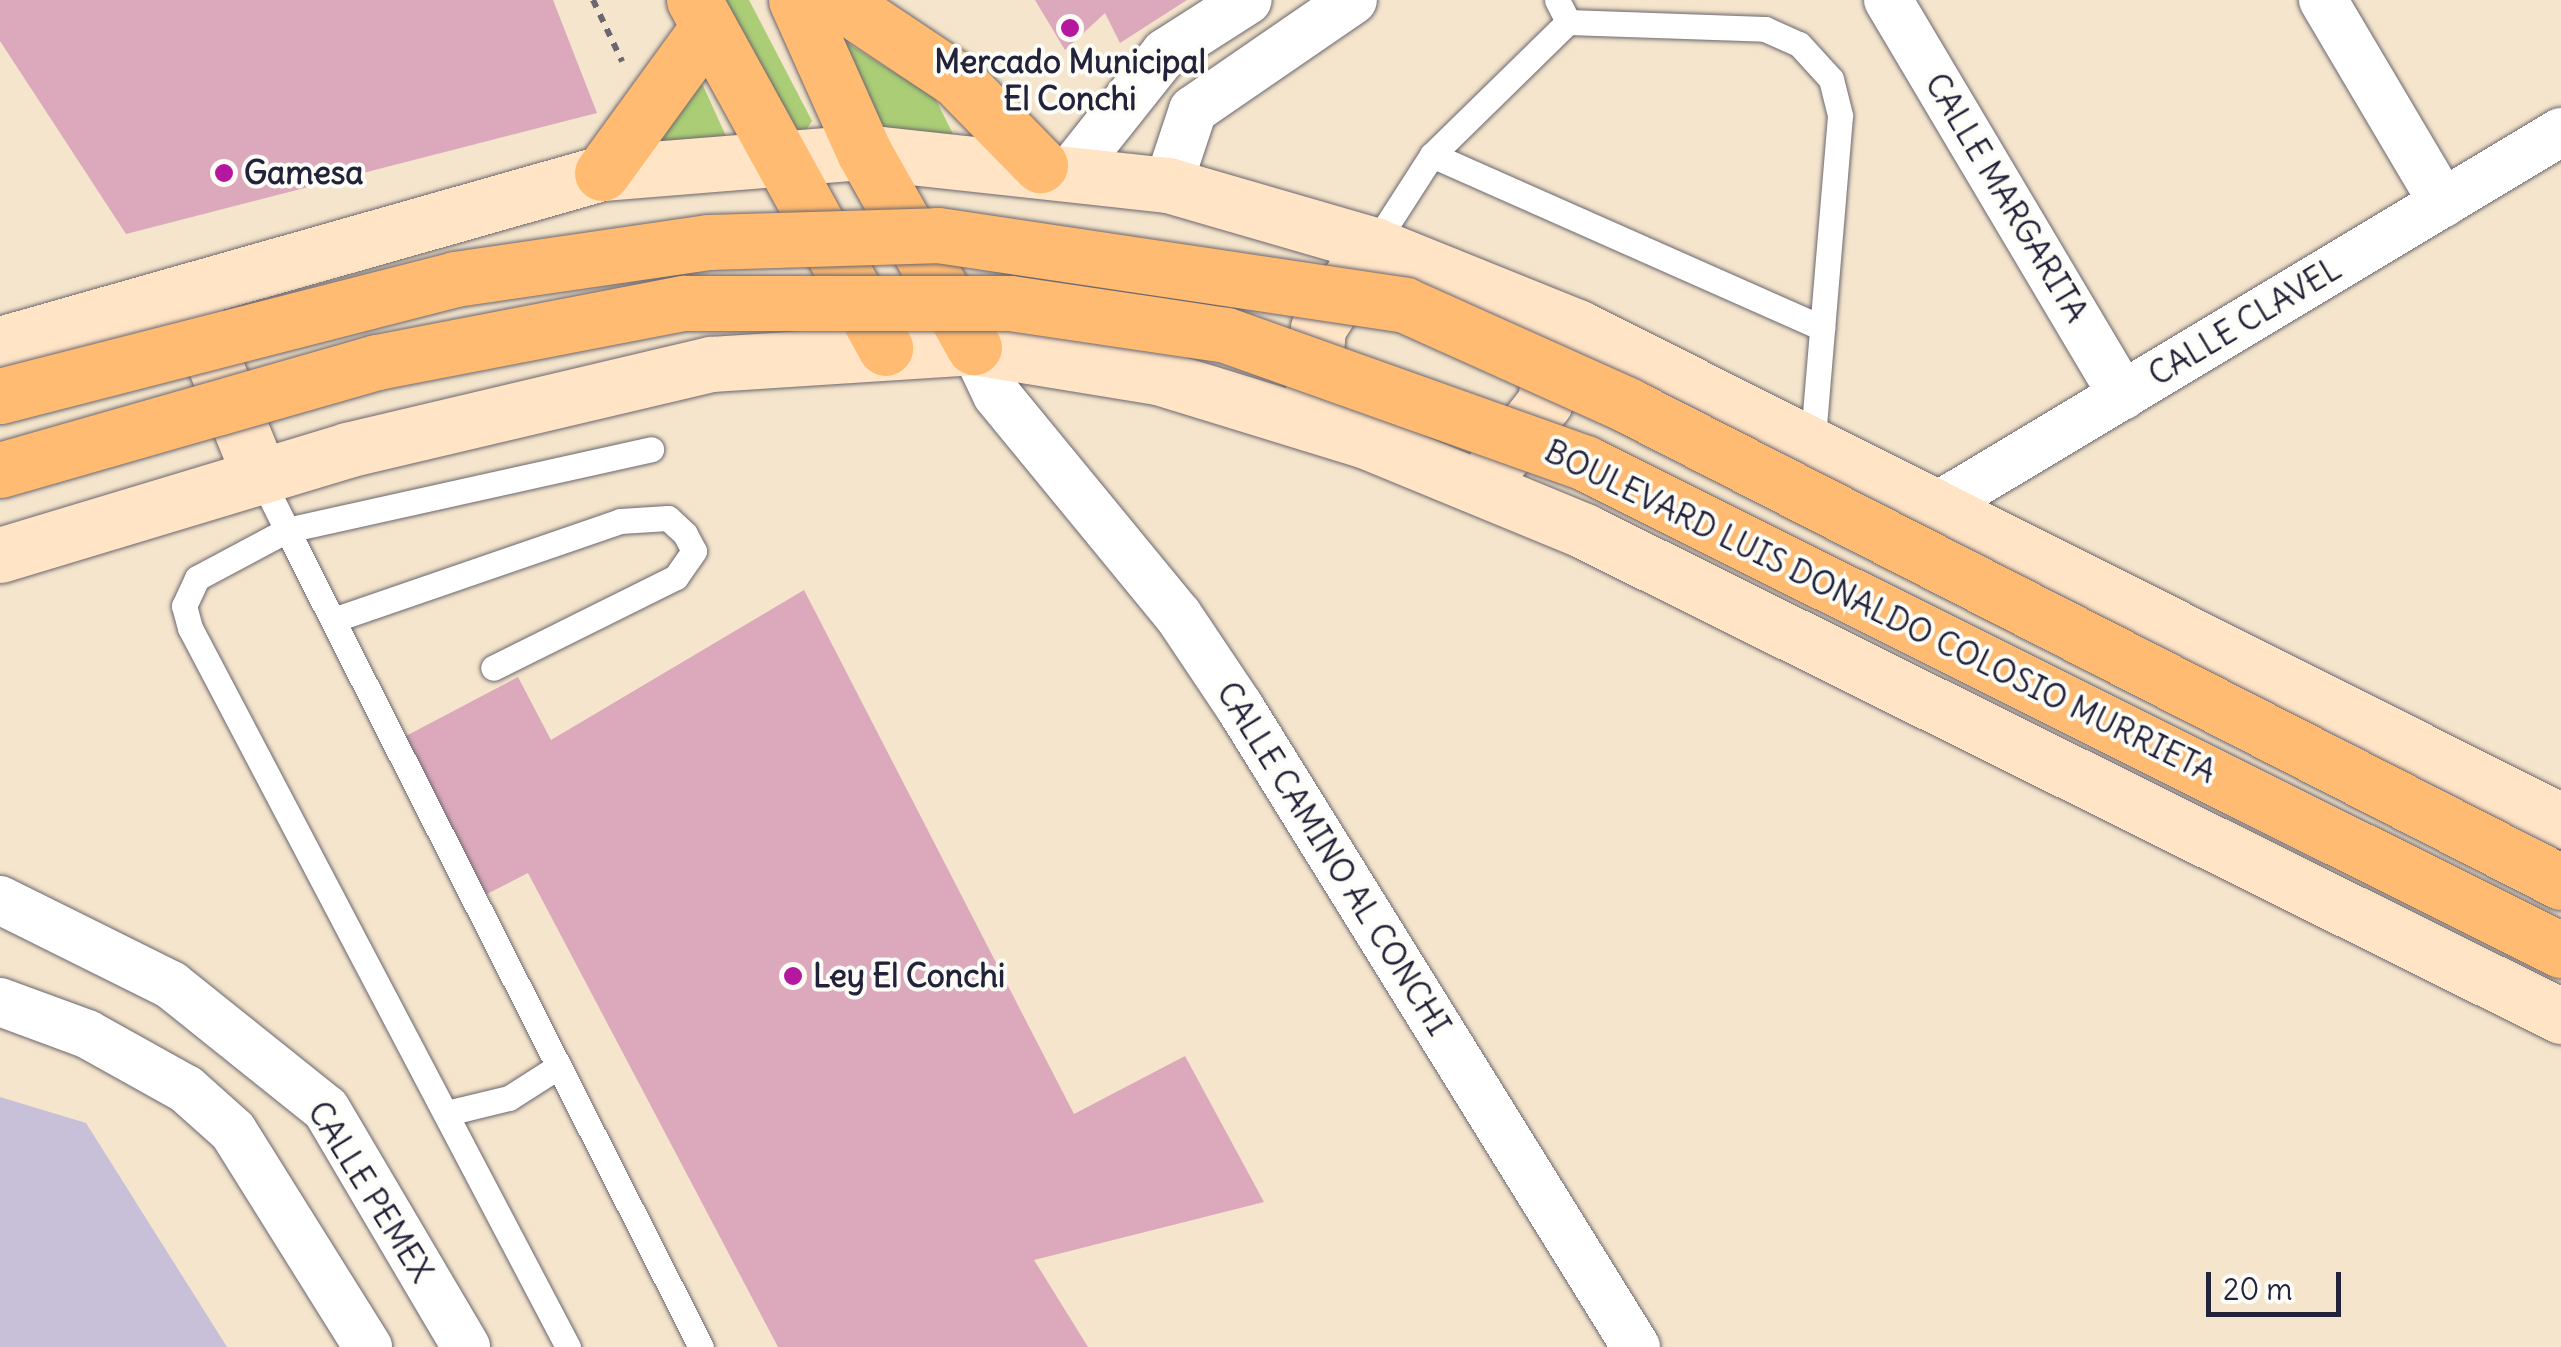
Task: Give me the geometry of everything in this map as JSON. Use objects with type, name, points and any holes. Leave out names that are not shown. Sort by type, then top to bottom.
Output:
[{"type":"main road","points":[[796,0],[864,152],[974,347]]},
{"type":"main road","points":[[837,0],[957,80],[1056,168]]},
{"type":"main road","points":[[602,173],[701,14],[885,348]]},
{"type":"main road","name":"BOULEVARD LUIS DONALDO COLOSIO MURRIETA","points":[[0,396],[455,280],[708,242],[938,235],[1405,305],[1627,406],[2561,882]]},
{"type":"main road","name":"BOULEVARD LUIS DONALDO COLOSIO MURRIETA","points":[[0,470],[377,362],[684,302],[1010,303],[1226,335],[1585,463],[2561,950]]},
{"type":"street","points":[[1056,168],[1165,53],[1248,0]]},
{"type":"street","points":[[1168,185],[1193,110],[1352,0]]},
{"type":"street","name":"CALLE MARGARITA","points":[[1888,0],[2123,395]]},
{"type":"street","points":[[2323,0],[2443,203]]},
{"type":"street","name":"CALLE CLAVEL","points":[[1929,511],[2561,132]]},
{"type":"street","points":[[0,344],[602,173],[778,153],[864,152],[1056,168],[1168,185],[1374,245],[1555,318],[1929,511],[2561,821]]},
{"type":"street","points":[[1312,423],[1318,328],[1374,245]]},
{"type":"street","points":[[185,291],[260,476]]},
{"type":"street","points":[[1473,486],[1527,436],[1545,402],[1555,318]]},
{"type":"street","points":[[974,347],[997,396]]},
{"type":"street","points":[[5,556],[260,476],[692,368],[885,348],[974,347],[1158,377],[1312,423],[1473,486],[1765,616],[2561,1016]]},
{"type":"street","points":[[885,348],[997,396]]},
{"type":"street","name":"CALLE CAMINO AL CONCHI","points":[[997,396],[1208,660],[1636,1347]]},
{"type":"street","name":"CALLE PEMEX","points":[[0,900],[171,985],[326,1109],[466,1347]]},
{"type":"street","points":[[0,1002],[87,1034],[186,1090],[233,1131],[368,1347]]},
{"type":"lane","points":[[1374,245],[1432,156],[1562,11],[1765,29],[1798,44],[1831,79],[1840,116],[1812,450]]},
{"type":"lane","points":[[1432,156],[1822,328]]},
{"type":"lane","points":[[568,1347],[184,606],[216,560],[287,530],[652,449]]},
{"type":"lane","points":[[260,476],[701,1347]]},
{"type":"lane","points":[[334,620],[620,522],[668,518],[685,534],[694,551],[676,577],[493,668]]},
{"type":"lane","points":[[448,1113],[508,1098],[558,1066]]},
{"type":"path","points":[[593,0],[624,66]]},
{"type":"shaded area","points":[[0,1097],[86,1123],[227,1347],[0,1347]]},
{"type":"green space","points":[[716,0],[749,0],[812,121],[803,135],[783,131]]},
{"type":"green space","points":[[838,37],[935,98],[953,134],[941,141],[872,124]]},
{"type":"green space","points":[[695,68],[730,145],[644,160]]},
{"type":"building","name":"Gamesa","points":[[0,0],[553,0],[597,113],[126,234],[0,41]]},
{"type":"building","name":"Mercado Municipal El Conchi","points":[[1035,0],[1187,0],[1120,43],[1105,13],[1065,50]]},
{"type":"building","name":"Ley El Conchi","points":[[804,590],[1074,1114],[1185,1056],[1264,1202],[1034,1260],[1088,1347],[778,1347],[528,873],[485,895],[404,737],[518,677],[551,740]]},
{"type":"place","name":"Mercado Municipal El Conchi","points":[[1070,28]]},
{"type":"place","name":"Gamesa","points":[[224,173]]},
{"type":"place","name":"Ley El Conchi","points":[[793,976]]}]
